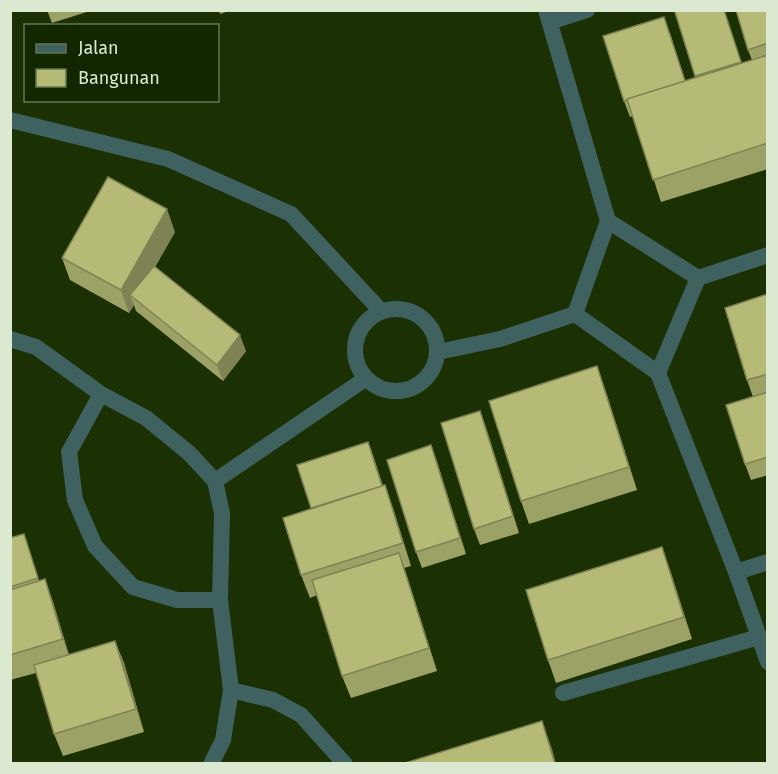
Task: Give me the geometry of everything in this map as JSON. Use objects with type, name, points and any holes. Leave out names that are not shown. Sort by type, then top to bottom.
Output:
[{"type":"street","points":[[575,314],[608,221],[548,16],[587,10]]},
{"type":"street","points":[[10,120],[168,159],[291,214],[381,311]]},
{"type":"street","points":[[608,221],[698,278]]},
{"type":"street","points":[[658,373],[698,278],[768,255]]},
{"type":"street","points":[[398,309],[414,312],[426,322],[435,336],[438,352],[429,374],[411,389],[394,392],[379,388],[365,379],[357,365],[354,349],[358,333],[367,320],[381,311],[398,309]]},
{"type":"street","points":[[438,352],[500,339],[575,314]]},
{"type":"street","points":[[575,314],[658,373],[736,572],[768,662]]},
{"type":"street","points":[[10,339],[36,347],[101,394],[146,418],[189,453],[215,481],[222,513],[220,600],[231,690],[223,740],[211,764]]},
{"type":"street","points":[[215,481],[365,379]]},
{"type":"street","points":[[101,394],[69,452],[75,500],[96,546],[133,587],[177,600],[220,600]]},
{"type":"street","points":[[736,572],[768,562]]},
{"type":"street","points":[[563,693],[759,637]]},
{"type":"street","points":[[231,690],[273,700],[301,715],[345,764]]},
{"type":"building","points":[[724,10],[741,62],[695,76],[675,12]]},
{"type":"building","points":[[736,10],[768,10],[768,43],[748,50]]},
{"type":"building","points":[[664,17],[685,81],[624,101],[603,36]]},
{"type":"building","points":[[768,55],[768,143],[653,180],[627,99]]},
{"type":"building","points":[[108,177],[167,209],[121,290],[62,258]]},
{"type":"building","points":[[154,266],[240,335],[217,365],[130,295]]},
{"type":"building","points":[[768,294],[768,374],[747,380],[725,308]]},
{"type":"building","points":[[597,366],[629,467],[521,501],[489,401]]},
{"type":"building","points":[[768,392],[768,457],[745,464],[726,405]]},
{"type":"building","points":[[480,411],[513,516],[474,529],[441,423]]},
{"type":"building","points":[[368,442],[382,486],[311,508],[297,465]]},
{"type":"building","points":[[431,445],[460,538],[416,552],[387,460]]},
{"type":"building","points":[[385,485],[403,543],[301,575],[283,518]]},
{"type":"building","points":[[24,534],[38,578],[10,587],[10,538]]},
{"type":"building","points":[[662,547],[684,617],[548,660],[526,590]]},
{"type":"building","points":[[399,553],[429,648],[342,676],[312,580]]},
{"type":"building","points":[[45,579],[63,639],[10,655],[10,590]]},
{"type":"building","points":[[115,641],[136,709],[54,734],[34,665]]},
{"type":"building","points":[[542,721],[555,764],[402,764]]}]
